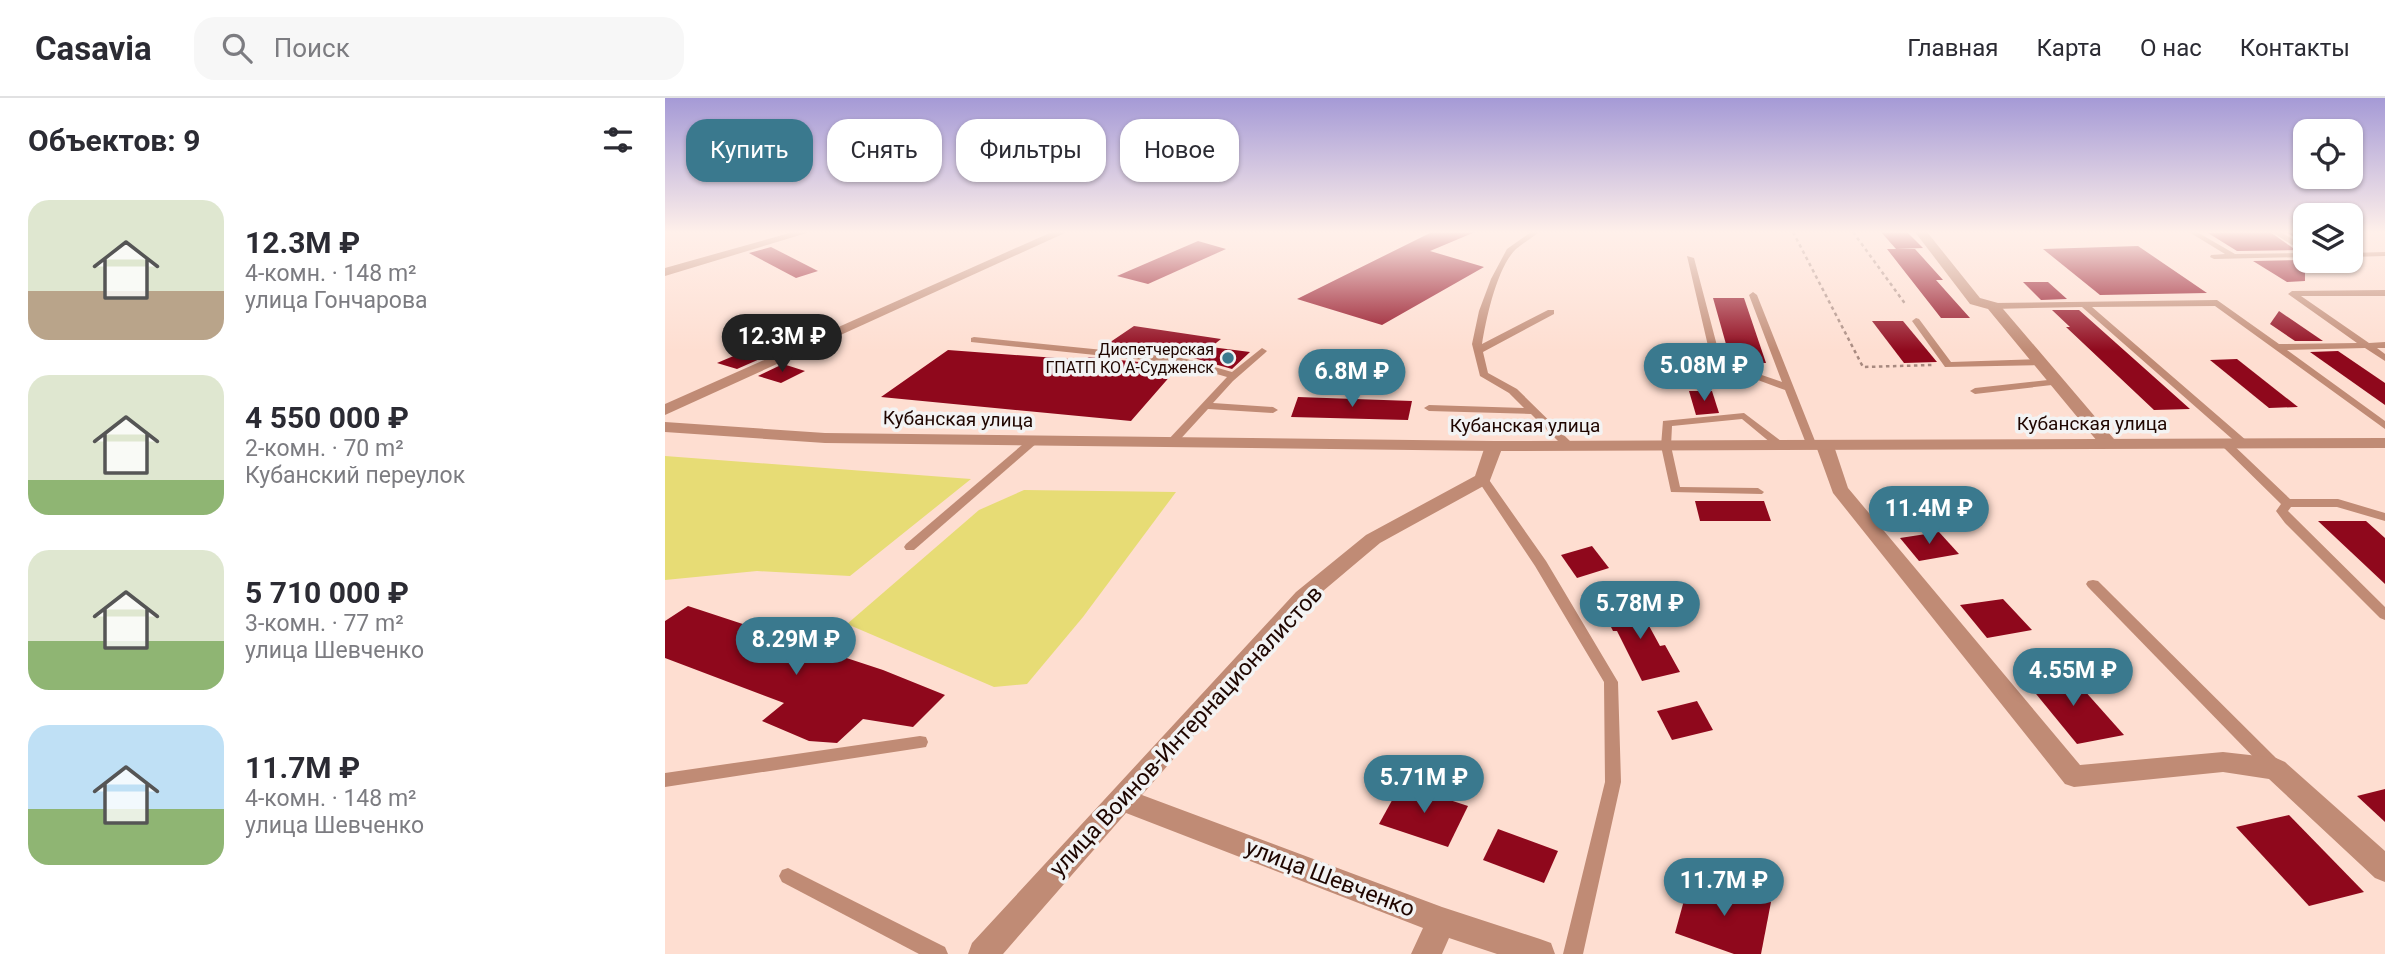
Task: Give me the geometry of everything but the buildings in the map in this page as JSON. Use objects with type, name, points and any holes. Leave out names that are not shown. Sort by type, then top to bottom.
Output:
[{"type":"street","points":[[665,410],[972,272]]},
{"type":"street","points":[[1952,272],[1975,301],[1993,306],[2108,443]]},
{"type":"street","name":"Кубанская улица","points":[[665,427],[825,438],[1171,443],[1819,446],[2385,443]]},
{"type":"street","points":[[1483,479],[1494,446]]},
{"type":"street","points":[[1819,446],[1839,489],[2074,776],[2223,762],[2276,769],[2385,869]]},
{"type":"street","name":"улица Воинов-Интернационалистов","points":[[982,954],[1303,597],[1373,539],[1483,479]]},
{"type":"street","name":"улица Шевченко","points":[[1121,799],[1443,921],[1540,954]]},
{"type":"street","points":[[1426,954],[1443,921]]},
{"type":"lane","points":[[1499,272],[1483,311],[1477,344],[1483,374],[1513,391],[1569,446]]},
{"type":"lane","points":[[1694,272],[1717,363],[1790,388]]},
{"type":"lane","points":[[2385,293],[2292,293],[2385,358]]},
{"type":"lane","points":[[1753,295],[1790,388],[1819,446]]},
{"type":"lane","points":[[1993,306],[2217,303],[2385,426]]},
{"type":"lane","points":[[2084,304],[2243,443]]},
{"type":"lane","points":[[1478,351],[1551,312]]},
{"type":"lane","points":[[1916,321],[1948,365],[2040,362]]},
{"type":"lane","points":[[974,340],[1182,361],[1234,376]]},
{"type":"lane","points":[[2277,347],[2385,345]]},
{"type":"lane","points":[[1171,443],[1234,376],[1262,351]]},
{"type":"lane","points":[[1975,391],[2057,382]]},
{"type":"lane","points":[[1207,405],[1273,410]]},
{"type":"lane","points":[[1429,408],[1532,411]]},
{"type":"lane","points":[[1758,492],[1675,490],[1666,446],[1667,424],[1744,416],[1781,446]]},
{"type":"lane","points":[[910,547],[1033,441]]},
{"type":"lane","points":[[2225,443],[2287,503],[2338,503],[2385,517]]},
{"type":"lane","points":[[1483,479],[1541,564],[1611,682],[1613,782],[1573,954]]},
{"type":"lane","points":[[2287,503],[2282,511],[2289,520],[2385,615]]},
{"type":"lane","points":[[2093,584],[2276,769]]},
{"type":"lane","points":[[665,780],[920,741]]},
{"type":"lane","points":[[788,876],[938,954]]},
{"type":"path","points":[[1814,272],[1863,367],[1948,365]]},
{"type":"path","points":[[1882,272],[1906,305]]},
{"type":"shaded area","points":[[665,456],[971,479],[850,576],[757,571],[665,580]]},
{"type":"shaded area","points":[[1024,490],[1176,492],[1083,617],[1027,684],[994,687],[847,624],[979,510]]},
{"type":"place","name":"Диспетчерская ГПАТП КО А-Судженск","points":[[1228,358]]}]
